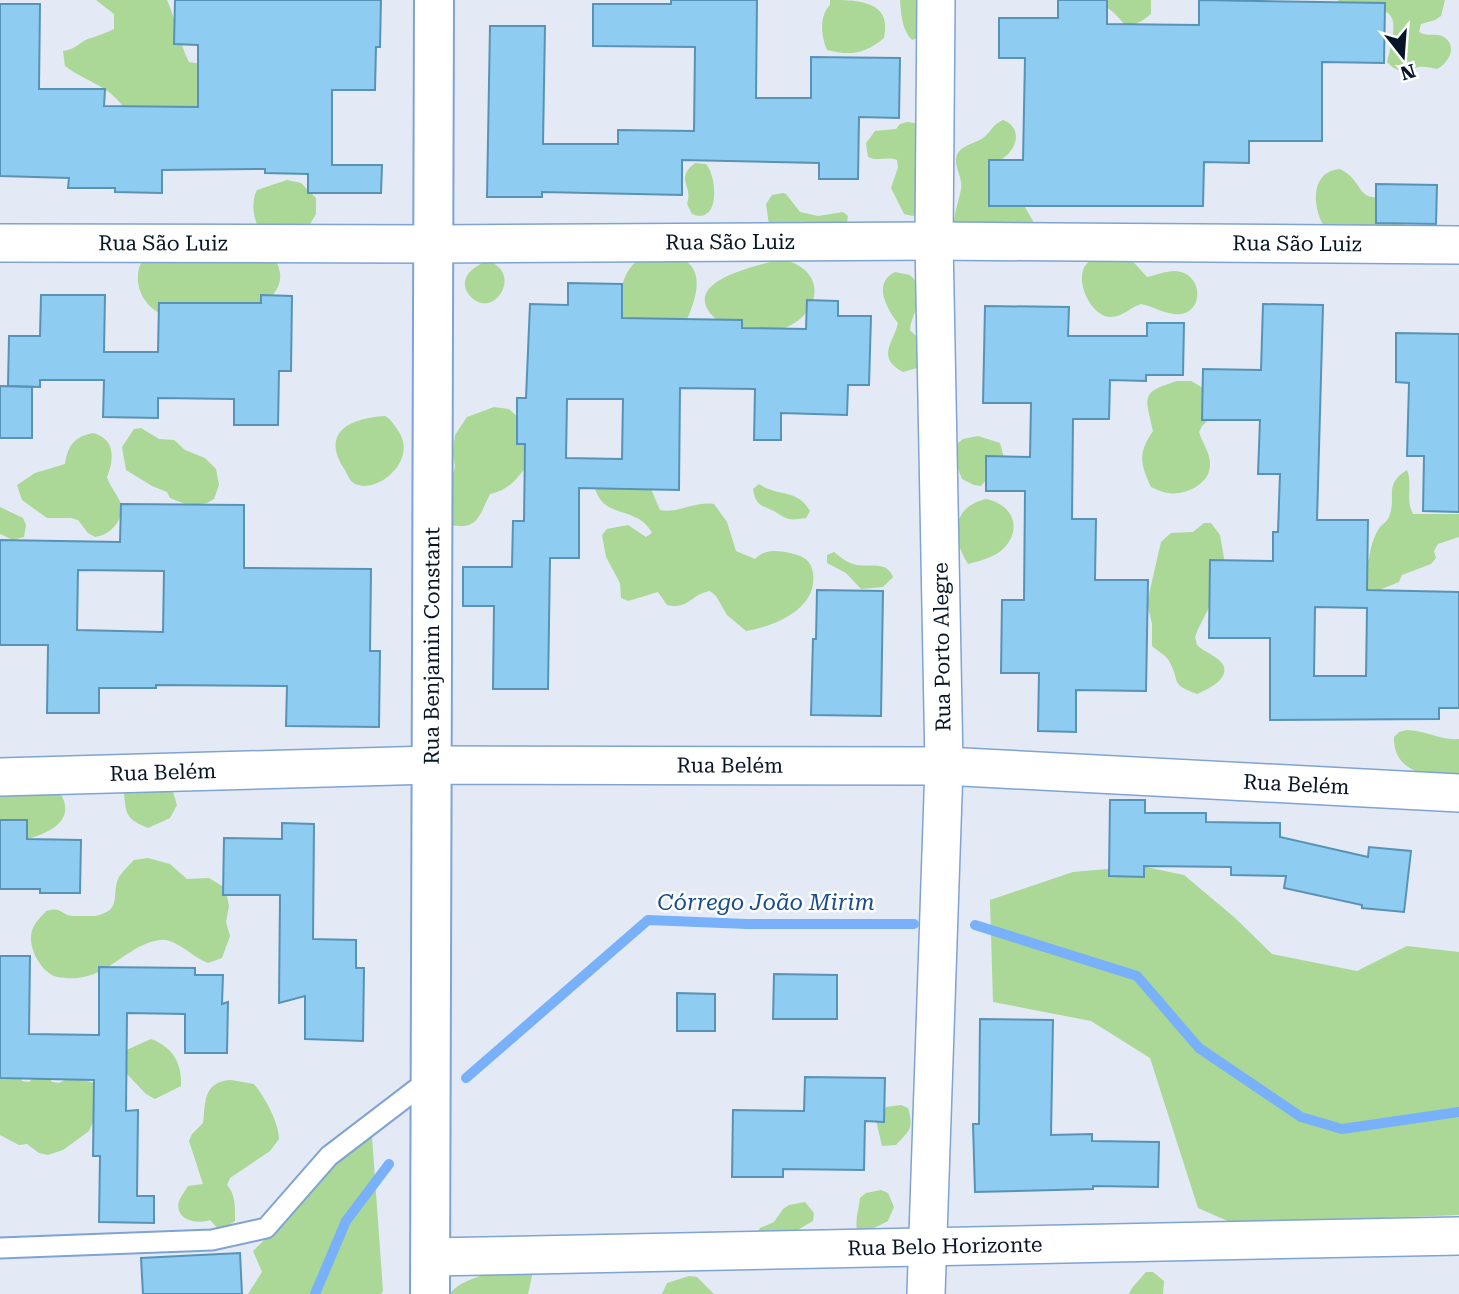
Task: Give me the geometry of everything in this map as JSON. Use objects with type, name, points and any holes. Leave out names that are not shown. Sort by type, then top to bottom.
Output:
[{"type":"street","name":"Rua Benjamin Constant","points":[[430,1276],[433,0]]},
{"type":"street","name":"Rua Porto Alegre","points":[[926,1294],[944,766],[934,241],[936,0]]},
{"type":"street","name":"Rua São Luiz","points":[[0,243],[934,241],[1459,246]]},
{"type":"street","name":"Rua Belém","points":[[0,777],[431,765],[944,766],[1459,793]]},
{"type":"street","name":"Rua Belo Horizonte","points":[[430,1276],[927,1248],[1459,1236]]},
{"type":"lane","points":[[0,1248],[212,1240],[266,1228],[329,1156],[431,1078]]},
{"type":"green space","points":[[96,0],[167,0],[189,62],[218,67],[206,117],[127,112],[106,90],[65,66],[63,51],[114,29],[114,14]]},
{"type":"green space","points":[[830,0],[861,2],[878,9],[885,25],[884,38],[857,52],[827,50],[822,26]]},
{"type":"green space","points":[[900,0],[954,0],[927,35],[912,40],[904,27]]},
{"type":"green space","points":[[1064,0],[1151,0],[1151,14],[1135,24],[1124,24],[1105,6]]},
{"type":"green space","points":[[1338,0],[1445,0],[1441,16],[1421,24],[1419,32],[1439,35],[1447,40],[1451,49],[1448,58],[1437,69],[1419,67],[1398,70],[1387,62],[1393,31],[1393,21],[1389,14],[1373,8],[1343,8]]},
{"type":"green space","points":[[1003,120],[1012,126],[1016,139],[1009,153],[996,164],[988,193],[993,198],[1022,202],[1033,221],[1034,236],[954,227],[961,186],[956,162],[958,152],[983,138]]},
{"type":"green space","points":[[907,122],[920,127],[927,210],[913,216],[904,214],[891,188],[898,167],[897,160],[868,157],[866,143],[875,131],[896,129]]},
{"type":"green space","points":[[695,163],[706,164],[713,179],[712,207],[708,213],[701,216],[692,214],[687,204],[685,178]]},
{"type":"green space","points":[[1340,169],[1370,197],[1388,196],[1400,214],[1404,227],[1335,241],[1322,223],[1316,197],[1319,181],[1324,175]]},
{"type":"green space","points":[[287,180],[301,183],[316,198],[316,214],[304,234],[258,227],[256,222],[253,204],[257,190]]},
{"type":"green space","points":[[783,193],[800,212],[818,216],[843,212],[848,216],[847,223],[816,225],[800,222],[781,232],[769,225],[766,204],[772,195]]},
{"type":"green space","points":[[651,254],[679,258],[690,264],[695,273],[695,297],[675,342],[622,318],[621,298],[627,272],[640,259]]},
{"type":"green space","points":[[1128,256],[1147,277],[1165,272],[1185,273],[1196,286],[1196,302],[1191,309],[1174,314],[1141,304],[1111,317],[1096,310],[1082,284],[1085,267],[1098,258]]},
{"type":"green space","points":[[144,257],[274,257],[280,282],[265,302],[164,315],[149,306],[140,291],[138,274]]},
{"type":"green space","points":[[782,259],[799,266],[809,275],[814,286],[814,297],[809,309],[800,319],[773,331],[757,328],[744,331],[724,325],[710,313],[705,301],[707,291],[716,283],[743,270]]},
{"type":"green space","points":[[489,261],[499,268],[504,276],[504,285],[495,300],[479,302],[466,290],[466,279],[477,266]]},
{"type":"green space","points":[[895,272],[910,275],[920,289],[919,302],[910,330],[921,341],[922,363],[917,368],[903,372],[890,361],[888,355],[898,323],[886,304],[883,289],[888,277]]},
{"type":"green space","points":[[1177,381],[1191,381],[1217,396],[1213,416],[1199,432],[1210,465],[1206,478],[1195,487],[1181,493],[1165,493],[1151,487],[1142,458],[1153,431],[1147,403],[1148,397],[1156,389]]},
{"type":"green space","points":[[494,407],[509,409],[525,424],[530,460],[509,486],[490,494],[481,514],[473,523],[451,525],[447,497],[455,467],[455,435],[467,417]]},
{"type":"green space","points":[[385,416],[399,432],[403,456],[398,466],[380,482],[359,485],[351,481],[337,454],[338,435],[352,423]]},
{"type":"green space","points":[[141,428],[159,439],[174,440],[185,450],[205,458],[216,469],[219,485],[214,499],[192,506],[170,498],[167,492],[126,470],[122,447],[134,429]]},
{"type":"green space","points":[[93,433],[106,440],[109,445],[112,457],[107,477],[122,510],[115,526],[106,534],[95,537],[88,533],[78,520],[47,518],[22,500],[17,485],[35,473],[65,464],[73,443]]},
{"type":"green space","points":[[978,436],[1000,443],[1004,458],[981,486],[962,479],[954,458],[957,444],[963,439]]},
{"type":"green space","points":[[1407,470],[1413,514],[1459,514],[1459,537],[1438,544],[1434,551],[1436,558],[1431,564],[1402,575],[1399,582],[1379,590],[1374,595],[1353,584],[1358,569],[1369,559],[1378,530],[1389,516],[1395,480]]},
{"type":"green space","points":[[648,482],[660,510],[714,504],[727,522],[736,551],[755,559],[765,552],[777,551],[795,554],[807,560],[813,573],[809,596],[782,620],[746,631],[727,615],[710,591],[685,604],[674,606],[667,605],[658,592],[628,601],[621,598],[620,583],[606,557],[602,535],[607,529],[628,525],[646,537],[652,533],[646,524],[638,519],[605,505],[595,488]]},
{"type":"green space","points":[[759,484],[799,499],[810,511],[806,518],[788,519],[762,505],[756,500],[753,489]]},
{"type":"green space","points":[[986,499],[1008,511],[1014,525],[1013,533],[1000,551],[968,564],[962,554],[957,534],[960,516],[974,503]]},
{"type":"green space","points":[[0,507],[23,518],[26,525],[24,537],[13,540],[0,534]]},
{"type":"green space","points":[[1204,523],[1211,523],[1220,535],[1225,564],[1216,594],[1195,637],[1197,645],[1221,662],[1224,673],[1218,682],[1197,694],[1179,685],[1168,659],[1152,646],[1152,624],[1147,603],[1161,542],[1171,533],[1193,532]]},
{"type":"green space","points":[[834,552],[853,564],[886,568],[893,577],[883,587],[861,589],[846,573],[827,563],[827,555]]},
{"type":"green space","points":[[1407,730],[1459,739],[1459,781],[1426,775],[1407,766],[1395,749],[1394,737]]},
{"type":"green space","points":[[170,782],[177,805],[170,818],[148,828],[131,819],[124,792]]},
{"type":"green space","points":[[56,787],[64,801],[65,813],[60,822],[39,835],[0,845],[0,789]]},
{"type":"green space","points":[[148,858],[170,864],[187,879],[209,878],[222,886],[229,906],[226,922],[230,936],[222,958],[208,963],[172,942],[160,940],[139,947],[103,970],[80,978],[55,976],[47,971],[35,954],[31,941],[34,926],[46,911],[58,910],[72,916],[95,916],[110,910],[119,877],[134,860]]},
{"type":"green space","points":[[1141,866],[1184,875],[1234,917],[1272,954],[1357,971],[1407,946],[1459,952],[1459,1215],[1381,1218],[1246,1229],[1198,1208],[1150,1058],[1091,1021],[993,1002],[990,900],[1073,872]]},
{"type":"green space","points":[[151,1039],[159,1042],[175,1057],[181,1078],[181,1086],[155,1099],[146,1094],[125,1072],[122,1052]]},
{"type":"green space","points":[[0,1067],[14,1070],[22,1081],[29,1082],[35,1077],[48,1076],[52,1082],[76,1079],[94,1083],[101,1122],[92,1124],[89,1131],[63,1150],[48,1155],[0,1135]]},
{"type":"green space","points":[[231,1080],[254,1084],[270,1110],[279,1139],[270,1151],[230,1178],[227,1185],[233,1197],[235,1221],[220,1231],[210,1220],[188,1220],[183,1217],[178,1207],[188,1186],[203,1184],[189,1141],[203,1123],[207,1095],[215,1085]]},
{"type":"green space","points":[[901,1105],[908,1108],[910,1129],[896,1145],[882,1146],[876,1120],[886,1107]]},
{"type":"green space","points":[[372,1137],[383,1291],[381,1294],[248,1294],[262,1272],[253,1251],[280,1225],[323,1172]]},
{"type":"green space","points":[[881,1190],[888,1193],[894,1207],[888,1221],[862,1234],[857,1230],[860,1198],[866,1193]]},
{"type":"green space","points":[[805,1202],[814,1213],[813,1221],[794,1232],[756,1234],[760,1228],[774,1222],[789,1205]]},
{"type":"green space","points":[[494,1268],[533,1271],[528,1294],[450,1294],[465,1282]]},
{"type":"green space","points":[[1146,1272],[1153,1272],[1164,1281],[1163,1294],[1129,1294],[1132,1288]]},
{"type":"green space","points":[[689,1276],[697,1277],[714,1294],[662,1294],[667,1283]]},
{"type":"building","points":[[175,0],[381,0],[380,47],[376,47],[375,90],[332,90],[332,165],[382,165],[381,193],[308,193],[308,174],[265,173],[265,169],[162,170],[162,193],[115,192],[115,188],[68,188],[69,178],[0,176],[0,4],[40,4],[39,89],[105,89],[104,106],[198,107],[198,45],[174,44]]},
{"type":"building","points":[[671,0],[757,0],[756,98],[811,98],[811,57],[900,58],[899,118],[859,117],[858,179],[819,179],[819,163],[682,160],[682,195],[542,192],[542,197],[487,197],[490,26],[545,26],[543,144],[618,144],[618,130],[694,131],[695,47],[593,46],[593,4],[671,4]]},
{"type":"building","points":[[1058,0],[1107,0],[1107,24],[1199,25],[1199,0],[1385,3],[1384,63],[1322,62],[1322,141],[1249,141],[1249,163],[1204,162],[1203,206],[989,206],[989,160],[1023,160],[1025,58],[999,58],[999,18],[1058,18]]},
{"type":"building","points":[[1376,184],[1437,185],[1436,224],[1376,223]]},
{"type":"building","points":[[568,283],[622,284],[622,318],[742,320],[742,328],[806,329],[807,300],[838,301],[838,316],[871,316],[869,385],[848,385],[847,415],[781,413],[781,440],[754,440],[755,389],[680,388],[679,490],[579,488],[579,558],[550,558],[548,689],[493,689],[494,606],[463,606],[463,567],[512,567],[513,521],[524,521],[525,444],[517,444],[517,398],[526,398],[530,304],[568,305]],"holes":[[[567,399],[623,399],[622,459],[566,458]]]},
{"type":"building","points":[[41,295],[105,295],[104,352],[158,352],[159,303],[261,303],[261,295],[292,296],[291,371],[279,371],[278,425],[234,425],[234,399],[158,398],[158,418],[103,417],[104,380],[40,380],[40,387],[8,386],[9,336],[40,336]]},
{"type":"building","points":[[1263,304],[1323,305],[1317,520],[1368,520],[1367,590],[1459,592],[1459,708],[1439,708],[1439,719],[1270,720],[1270,638],[1209,638],[1210,560],[1273,561],[1273,532],[1278,532],[1280,474],[1258,474],[1260,420],[1202,420],[1203,369],[1261,370]],"holes":[[[1315,607],[1367,608],[1366,676],[1314,676]]]},
{"type":"building","points":[[985,306],[1069,307],[1068,336],[1147,336],[1147,323],[1184,323],[1183,375],[1146,375],[1146,381],[1110,380],[1109,419],[1073,419],[1072,519],[1096,519],[1095,580],[1148,580],[1146,691],[1076,690],[1076,732],[1038,731],[1039,673],[1001,673],[1002,600],[1024,600],[1025,491],[986,491],[986,456],[1030,457],[1031,403],[983,403]]},
{"type":"building","points":[[1396,333],[1459,334],[1459,512],[1423,511],[1424,456],[1407,456],[1409,383],[1396,382]]},
{"type":"building","points":[[0,386],[32,387],[32,438],[0,438]]},
{"type":"building","points":[[121,504],[244,505],[244,568],[371,569],[370,651],[380,651],[379,727],[286,726],[287,686],[156,685],[156,688],[99,688],[99,713],[47,713],[48,645],[0,645],[0,540],[120,542]],"holes":[[[78,570],[164,571],[163,632],[77,630]]]},
{"type":"building","points":[[817,590],[883,591],[881,716],[811,715]]},
{"type":"building","points":[[1110,800],[1145,800],[1145,813],[1206,813],[1206,822],[1280,823],[1280,837],[1368,857],[1369,847],[1411,851],[1404,912],[1362,908],[1362,905],[1284,888],[1286,876],[1231,875],[1231,867],[1144,866],[1144,877],[1109,876]]},
{"type":"building","points":[[0,820],[27,820],[27,839],[81,840],[80,893],[0,889]]},
{"type":"building","points":[[282,823],[314,824],[313,939],[356,940],[356,968],[364,968],[363,1041],[305,1039],[305,996],[279,1003],[280,895],[223,895],[224,838],[282,839]]},
{"type":"building","points":[[0,956],[30,956],[29,1034],[99,1035],[99,967],[195,968],[195,975],[223,975],[222,1004],[228,1002],[227,1053],[185,1053],[185,1014],[127,1013],[126,1111],[138,1110],[137,1196],[154,1196],[154,1223],[99,1222],[100,1156],[93,1156],[94,1080],[0,1078]]},
{"type":"building","points":[[774,974],[837,975],[837,1019],[773,1019]]},
{"type":"building","points":[[677,993],[715,994],[715,1031],[677,1031]]},
{"type":"building","points":[[980,1019],[1053,1020],[1051,1135],[1092,1134],[1092,1141],[1159,1142],[1158,1187],[1093,1186],[1093,1189],[975,1192],[973,1124],[979,1124]]},
{"type":"building","points":[[805,1077],[885,1078],[884,1122],[865,1121],[864,1170],[783,1169],[783,1177],[732,1177],[733,1110],[804,1111]]},
{"type":"building","points":[[240,1253],[242,1294],[143,1294],[141,1258]]},
{"type":"waterway","name":"Córrego João Mirim","points":[[466,1078],[648,920],[747,924],[914,924]]},
{"type":"waterway","name":"Córrego João Mirim","points":[[975,925],[1137,976],[1199,1048],[1301,1117],[1342,1129],[1459,1112]]},
{"type":"waterway","name":"Córrego João Mirim","points":[[315,1294],[346,1221],[389,1164]]}]
